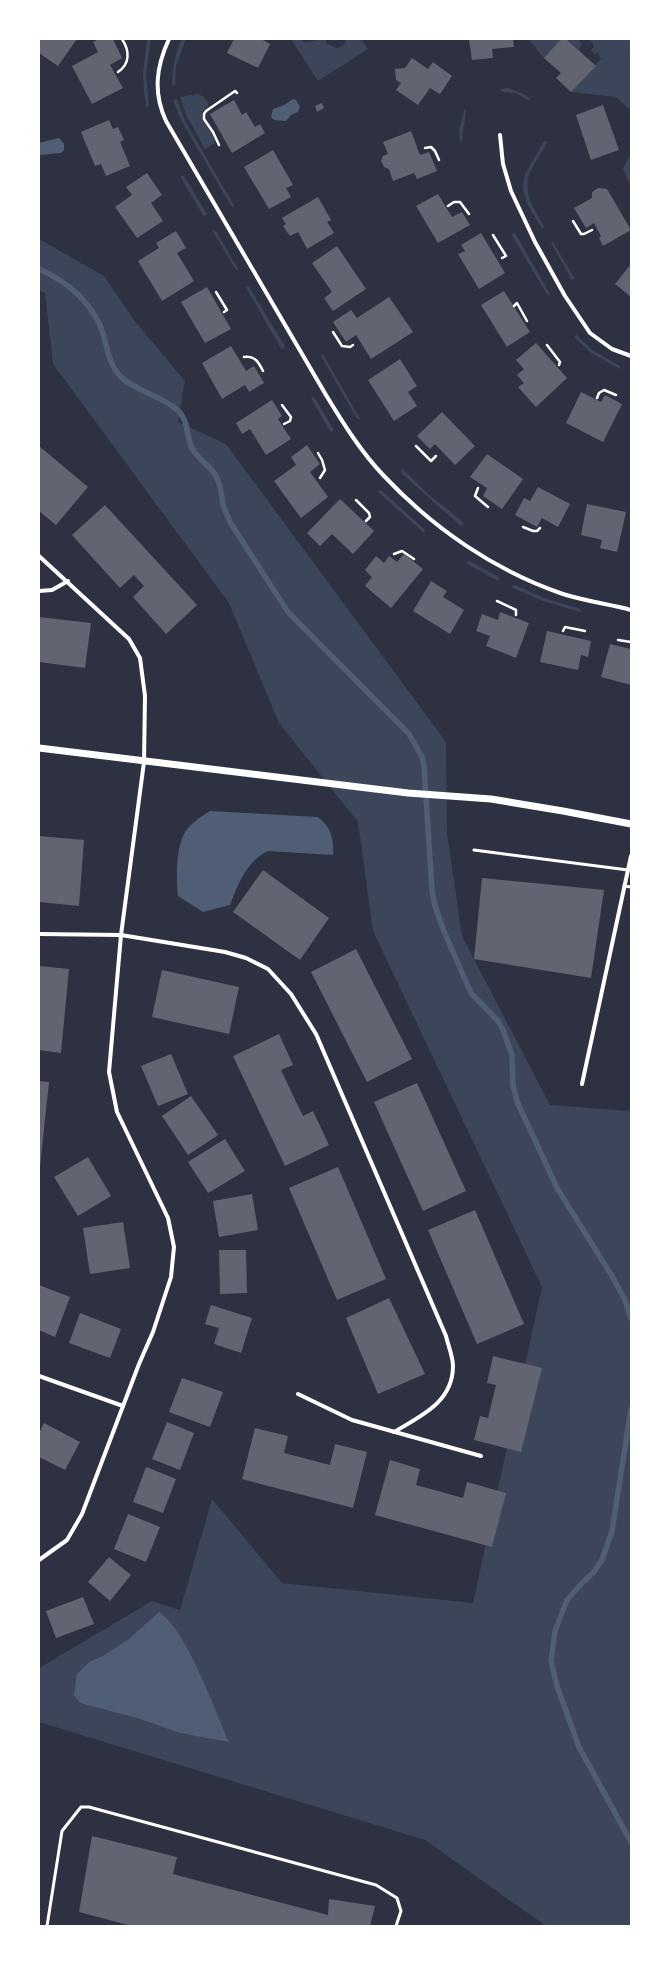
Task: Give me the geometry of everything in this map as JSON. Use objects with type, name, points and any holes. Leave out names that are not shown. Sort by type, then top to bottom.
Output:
[{"type":"street","points":[[169,39],[160,61],[157,84],[159,103],[166,121],[326,395],[349,431],[372,462],[391,483],[430,518],[455,538],[486,558],[562,593],[631,610]]},
{"type":"street","points":[[500,135],[503,164],[511,191],[535,242],[565,296],[590,333],[612,349],[631,356]]},
{"type":"street","points":[[39,556],[68,581],[129,639],[140,658],[145,696],[144,762],[121,935],[109,1072],[117,1112],[168,1218],[174,1248],[171,1278],[153,1332],[82,1514],[67,1540],[39,1560]]},
{"type":"street","points":[[39,591],[52,590],[68,581]]},
{"type":"street","points":[[39,748],[408,793],[461,796],[563,811],[631,824]]},
{"type":"street","points":[[582,1084],[631,856]]},
{"type":"street","points":[[39,934],[121,935],[225,952],[246,958],[268,969],[292,994],[316,1034],[446,1336],[453,1366],[450,1388],[433,1409],[394,1432]]},
{"type":"street","points":[[39,1376],[123,1406]]},
{"type":"street","points":[[298,1394],[352,1420],[481,1456]]},
{"type":"lane","points":[[474,850],[628,870]]},
{"type":"lane","points":[[624,886],[631,887]]},
{"type":"lane","points":[[47,1926],[62,1831],[81,1807],[89,1807],[376,1885],[397,1898],[401,1911],[396,1926]]},
{"type":"path","points":[[118,72],[124,68],[128,60],[128,52],[122,39]]},
{"type":"path","points":[[219,144],[214,132],[204,119],[204,114],[206,111],[235,91],[237,93]]},
{"type":"path","points":[[425,148],[431,147],[439,160]]},
{"type":"path","points":[[448,206],[454,202],[460,202],[469,214]]},
{"type":"path","points":[[573,221],[581,234],[592,230]]},
{"type":"path","points":[[493,235],[506,256],[502,258]]},
{"type":"path","points":[[216,292],[227,310],[224,312]]},
{"type":"path","points":[[514,306],[517,303],[527,321]]},
{"type":"path","points":[[332,332],[342,346],[350,347],[353,345]]},
{"type":"path","points":[[547,345],[560,362],[559,365]]},
{"type":"path","points":[[244,357],[253,358],[258,361],[264,371]]},
{"type":"path","points":[[597,398],[599,392],[604,390],[616,395]]},
{"type":"path","points":[[282,405],[291,417],[290,421],[284,424]]},
{"type":"path","points":[[416,446],[431,461],[436,456]]},
{"type":"path","points":[[318,453],[324,464],[325,470],[320,478]]},
{"type":"path","points":[[478,488],[475,496],[488,507]]},
{"type":"path","points":[[356,500],[369,513],[370,517],[366,521]]},
{"type":"path","points":[[523,527],[533,531],[537,531],[540,528]]},
{"type":"path","points":[[394,554],[402,551],[414,559]]},
{"type":"path","points":[[497,601],[516,610],[516,615]]},
{"type":"path","points":[[563,631],[565,627],[585,631]]},
{"type":"path","points":[[618,640],[631,642]]},
{"type":"shaded area","points":[[147,39],[151,39],[146,75],[149,106],[147,108],[144,93],[143,73]]},
{"type":"shaded area","points":[[182,39],[186,39],[176,66],[175,86],[172,85],[173,67],[177,50]]},
{"type":"shaded area","points":[[291,39],[301,39],[306,42],[325,39],[327,44],[337,48],[343,46],[347,39],[361,39],[368,49],[318,81]]},
{"type":"shaded area","points":[[528,39],[561,39],[544,58]]},
{"type":"shaded area","points":[[566,39],[581,39],[579,41],[582,44],[579,50]]},
{"type":"shaded area","points":[[584,39],[631,39],[631,111],[616,97],[571,92],[601,59],[598,53],[594,54],[591,50],[594,47],[592,42]]},
{"type":"shaded area","points":[[508,88],[524,94],[531,99],[528,100],[516,93],[502,92],[500,89]]},
{"type":"shaded area","points":[[198,94],[203,96],[209,105],[202,112],[202,115],[203,120],[212,131],[215,143],[205,149],[186,115],[180,97]]},
{"type":"shaded area","points":[[177,99],[185,121],[235,207],[231,206],[181,120],[173,100]]},
{"type":"shaded area","points":[[293,99],[296,100],[300,107],[298,112],[291,115],[286,121],[274,120],[271,117],[273,109],[284,105]]},
{"type":"shaded area","points":[[465,107],[466,115],[463,140],[460,143],[459,130]]},
{"type":"shaded area","points":[[59,138],[64,144],[64,150],[61,153],[39,155],[39,143]]},
{"type":"shaded area","points":[[547,141],[532,168],[527,184],[530,199],[545,228],[542,228],[529,207],[523,185],[524,177],[530,165],[543,142]]},
{"type":"shaded area","points":[[631,153],[631,188],[623,168]]},
{"type":"shaded area","points":[[180,176],[184,176],[207,214],[204,217]]},
{"type":"shaded area","points":[[212,230],[216,231],[238,269],[236,270]]},
{"type":"shaded area","points":[[515,233],[550,294],[548,296],[511,234]]},
{"type":"shaded area","points":[[39,239],[104,276],[134,320],[185,381],[178,422],[226,444],[446,742],[447,833],[462,936],[550,1105],[631,1111],[631,1926],[546,1926],[425,1840],[39,1722],[39,1668],[152,1601],[180,1610],[212,1499],[282,1583],[473,1603],[542,1287],[373,931],[358,822],[279,723],[229,603],[53,364],[45,293],[39,290]]},
{"type":"shaded area","points":[[553,242],[575,279],[572,280],[551,243]]},
{"type":"shaded area","points":[[245,286],[249,287],[285,346],[282,350]]},
{"type":"shaded area","points":[[577,335],[591,349],[620,366],[619,369],[590,352],[574,337]]},
{"type":"shaded area","points":[[323,354],[360,419],[357,419],[321,356]]},
{"type":"shaded area","points":[[314,397],[334,430],[331,433],[311,398]]},
{"type":"shaded area","points":[[402,468],[427,493],[464,523],[461,526],[402,474]]},
{"type":"shaded area","points":[[381,490],[425,530],[424,533],[377,491]]},
{"type":"shaded area","points":[[469,561],[499,577],[498,581],[466,563]]},
{"type":"shaded area","points":[[515,585],[544,598],[581,609],[580,612],[540,600],[511,587]]},
{"type":"shaded area","points":[[210,811],[318,817],[326,825],[331,834],[333,855],[268,851],[254,861],[244,874],[230,905],[203,912],[178,896],[177,866],[179,849],[185,832],[202,816]]},
{"type":"shaded area","points":[[159,1612],[169,1621],[189,1652],[208,1691],[229,1742],[180,1733],[137,1718],[80,1703],[74,1695],[77,1674],[89,1662],[103,1656],[129,1639]]},
{"type":"building","points":[[39,39],[77,39],[58,66],[39,53]]},
{"type":"building","points":[[99,39],[113,39],[122,58],[110,65],[123,88],[92,104],[72,66],[98,52],[93,42]]},
{"type":"building","points":[[234,39],[261,39],[270,44],[258,68],[227,53]]},
{"type":"building","points":[[469,39],[513,39],[514,47],[492,49],[493,58],[472,60]]},
{"type":"building","points":[[561,39],[566,39],[596,66],[571,92],[556,78],[561,73],[544,58]]},
{"type":"building","points":[[412,58],[428,69],[433,62],[452,76],[440,94],[430,88],[418,105],[396,90],[401,83],[396,80],[395,69],[405,68]]},
{"type":"building","points":[[234,100],[242,115],[246,112],[255,127],[260,124],[265,133],[232,153],[210,114]]},
{"type":"building","points":[[322,103],[324,108],[317,112],[315,106]]},
{"type":"building","points":[[603,105],[619,150],[591,160],[576,115]]},
{"type":"building","points":[[109,120],[113,129],[118,127],[124,140],[120,142],[130,166],[106,176],[101,164],[95,166],[81,132]]},
{"type":"building","points":[[411,131],[420,155],[429,152],[437,171],[417,179],[414,173],[393,181],[389,169],[384,167],[381,161],[383,156],[388,154],[383,142]]},
{"type":"building","points":[[273,150],[293,185],[286,188],[291,197],[269,209],[244,167]]},
{"type":"building","points":[[147,173],[162,195],[151,203],[163,221],[137,238],[115,207],[132,195],[126,187]]},
{"type":"building","points":[[598,188],[607,189],[631,230],[603,246],[599,238],[601,236],[594,223],[586,228],[574,208],[592,198],[592,192]]},
{"type":"building","points":[[438,194],[452,217],[462,212],[470,225],[438,243],[416,206]]},
{"type":"building","points":[[318,197],[331,220],[327,222],[334,233],[307,249],[298,232],[290,236],[283,226],[286,224],[282,218]]},
{"type":"building","points":[[176,231],[186,248],[177,253],[194,281],[162,301],[138,261],[159,248],[156,243]]},
{"type":"building","points":[[481,233],[505,273],[479,289],[458,254],[465,251],[461,245]]},
{"type":"building","points":[[337,246],[366,289],[333,311],[324,298],[332,292],[312,263]]},
{"type":"building","points":[[631,264],[631,297],[615,284]]},
{"type":"building","points":[[207,287],[231,329],[205,343],[181,302]]},
{"type":"building","points":[[504,291],[530,332],[507,347],[481,305]]},
{"type":"building","points":[[389,297],[413,332],[371,359],[356,335],[346,342],[333,322],[351,310],[357,318]]},
{"type":"building","points":[[536,343],[567,378],[536,407],[518,387],[524,383],[517,375],[524,369],[516,360]]},
{"type":"building","points":[[231,346],[246,371],[254,366],[264,383],[249,392],[245,385],[222,399],[202,363]]},
{"type":"building","points":[[400,359],[417,386],[408,392],[417,406],[394,421],[368,380]]},
{"type":"building","points":[[581,392],[601,402],[605,395],[622,404],[603,442],[566,423]]},
{"type":"building","points":[[272,400],[282,416],[278,419],[291,439],[266,455],[250,429],[242,434],[236,423]]},
{"type":"building","points":[[442,412],[475,446],[455,465],[435,444],[430,449],[417,436]]},
{"type":"building","points":[[307,445],[320,464],[310,472],[328,497],[301,518],[274,481],[296,465],[291,457]]},
{"type":"building","points":[[39,446],[88,487],[56,525],[39,511]]},
{"type":"building","points":[[487,454],[523,479],[502,509],[483,496],[487,488],[470,477]]},
{"type":"building","points":[[538,487],[570,504],[558,527],[542,518],[537,527],[515,515],[524,498],[530,501]]},
{"type":"building","points":[[340,499],[374,531],[353,554],[332,534],[320,546],[307,533]]},
{"type":"building","points":[[587,504],[626,512],[617,552],[600,548],[602,540],[581,535]]},
{"type":"building","points":[[105,505],[197,605],[166,634],[133,597],[144,586],[134,575],[120,588],[72,535]]},
{"type":"building","points":[[404,554],[423,569],[391,608],[365,586],[372,577],[365,570],[376,556],[384,563],[389,556],[397,562]]},
{"type":"building","points":[[431,581],[447,591],[443,597],[464,610],[450,634],[413,611]]},
{"type":"building","points":[[500,612],[529,623],[516,658],[486,646],[490,636],[476,631],[482,614],[498,620]]},
{"type":"building","points":[[39,617],[91,623],[85,668],[39,662]]},
{"type":"building","points":[[547,631],[591,641],[588,657],[581,655],[578,670],[540,662]]},
{"type":"building","points":[[610,644],[631,649],[631,685],[601,677]]},
{"type":"building","points":[[39,836],[84,840],[79,906],[39,902]]},
{"type":"building","points":[[263,870],[329,918],[300,960],[233,912]]},
{"type":"building","points":[[482,878],[604,890],[591,978],[474,959]]},
{"type":"building","points":[[356,949],[412,1059],[367,1082],[311,972]]},
{"type":"building","points":[[39,966],[69,969],[61,1053],[39,1050]]},
{"type":"building","points":[[162,970],[239,987],[229,1034],[152,1017]]},
{"type":"building","points":[[279,1034],[293,1065],[281,1070],[303,1116],[313,1111],[329,1145],[285,1166],[233,1056]]},
{"type":"building","points":[[171,1054],[188,1094],[158,1106],[141,1066]]},
{"type":"building","points":[[39,1081],[49,1082],[40,1167],[39,1167]]},
{"type":"building","points":[[417,1083],[466,1191],[423,1211],[374,1102]]},
{"type":"building","points":[[191,1096],[218,1135],[188,1155],[162,1116]]},
{"type":"building","points":[[225,1139],[245,1171],[208,1193],[188,1162]]},
{"type":"building","points":[[88,1157],[111,1196],[78,1216],[54,1177]]},
{"type":"building","points":[[338,1167],[386,1279],[337,1300],[289,1188]]},
{"type":"building","points":[[252,1194],[258,1230],[219,1237],[213,1201]]},
{"type":"building","points":[[475,1210],[524,1324],[477,1344],[428,1230]]},
{"type":"building","points":[[123,1222],[130,1268],[90,1274],[83,1228]]},
{"type":"building","points":[[219,1250],[246,1250],[247,1293],[220,1294]]},
{"type":"building","points":[[39,1285],[70,1297],[55,1337],[39,1330]]},
{"type":"building","points":[[389,1298],[425,1374],[378,1394],[346,1318]]},
{"type":"building","points":[[211,1305],[252,1318],[241,1353],[214,1344],[219,1328],[205,1324]]},
{"type":"building","points":[[80,1313],[121,1329],[110,1358],[69,1343]]},
{"type":"building","points":[[493,1356],[542,1368],[521,1452],[474,1440],[480,1416],[488,1418],[496,1385],[487,1383]]},
{"type":"building","points":[[182,1378],[223,1392],[210,1427],[169,1412]]},
{"type":"building","points":[[167,1422],[194,1433],[180,1470],[152,1459]]},
{"type":"building","points":[[44,1423],[80,1442],[65,1470],[39,1457],[39,1433]]},
{"type":"building","points":[[255,1428],[288,1436],[284,1453],[330,1465],[335,1444],[367,1452],[353,1508],[242,1479]]},
{"type":"building","points":[[390,1460],[420,1469],[416,1485],[463,1498],[467,1482],[506,1493],[492,1547],[375,1515]]},
{"type":"building","points":[[146,1467],[176,1479],[163,1513],[133,1502]]},
{"type":"building","points":[[128,1514],[160,1527],[146,1562],[114,1549]]},
{"type":"building","points":[[109,1557],[131,1575],[110,1601],[88,1582]]},
{"type":"building","points":[[83,1597],[94,1624],[56,1638],[46,1611]]},
{"type":"building","points":[[92,1836],[177,1857],[173,1874],[328,1915],[329,1899],[375,1906],[370,1926],[132,1926],[79,1912]]},
{"type":"waterway","points":[[39,269],[58,279],[75,291],[89,307],[100,325],[112,365],[120,376],[133,386],[169,404],[180,413],[185,422],[192,448],[197,456],[211,469],[218,480],[224,508],[230,522],[288,612],[409,734],[422,757],[424,766],[432,890],[435,906],[443,929],[471,993],[498,1021],[503,1030],[512,1055],[513,1086],[518,1104],[557,1188],[612,1276],[625,1300],[631,1319]]},
{"type":"waterway","points":[[631,1409],[612,1531],[602,1560],[593,1573],[567,1600],[555,1631],[551,1661],[557,1686],[579,1747],[631,1842]]}]
